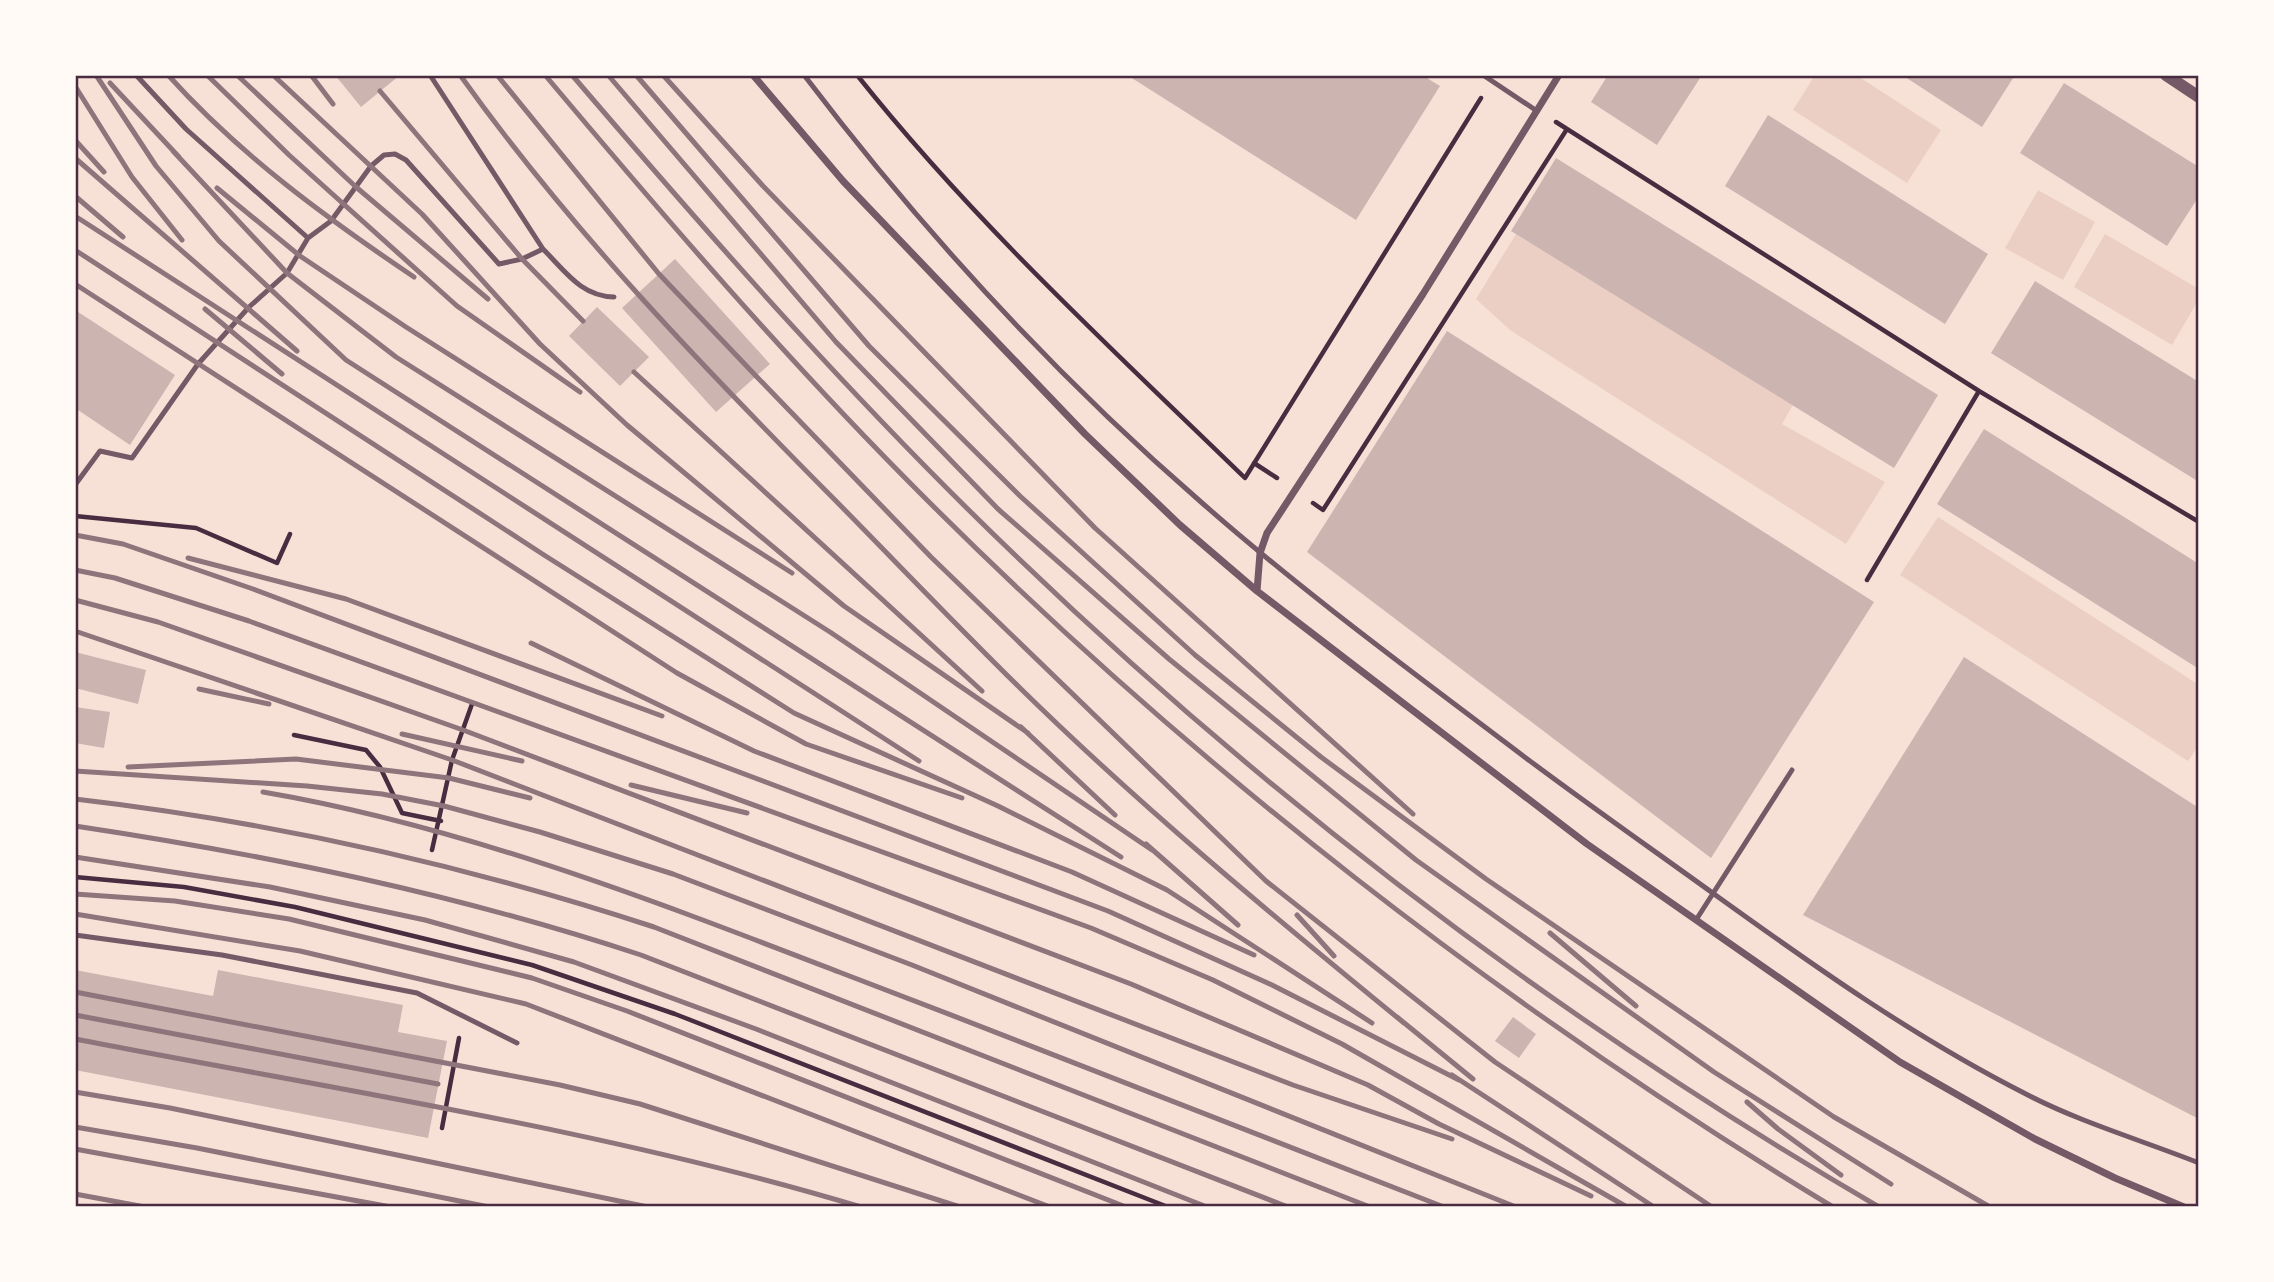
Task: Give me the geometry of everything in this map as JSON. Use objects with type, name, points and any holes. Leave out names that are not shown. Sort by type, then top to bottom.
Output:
[{"type":"street","points":[[753,75],[843,181],[1085,434],[1180,525],[1257,591],[1587,844],[1846,1025],[1982,1111],[2115,1178],[2184,1207]]},
{"type":"street","points":[[1257,591],[1260,554],[1267,533],[1559,75]]},
{"type":"street","points":[[2166,75],[2199,97]]},
{"type":"lane","points":[[136,75],[186,129],[308,238]]},
{"type":"lane","points":[[430,75],[543,249],[580,286],[597,296],[614,297]]},
{"type":"lane","points":[[804,75],[865,155],[1019,325],[1102,411],[1260,554],[1588,805],[1916,1035],[2028,1096],[2199,1163]]},
{"type":"lane","points":[[1483,75],[1538,111]]},
{"type":"lane","points":[[75,485],[100,452],[132,458],[198,364],[249,307],[287,273],[308,238],[331,221],[372,166],[384,155],[395,154],[406,160],[499,264],[522,259],[543,249]]},
{"type":"lane","points":[[1696,919],[1792,770]]},
{"type":"lane","points":[[75,935],[222,955],[417,993],[517,1043]]},
{"type":"path","points":[[857,75],[894,121],[1070,307],[1245,478],[1492,81]]},
{"type":"path","points":[[1538,111],[1979,391],[2199,522]]},
{"type":"path","points":[[1254,463],[1323,510],[1567,129]]},
{"type":"path","points":[[1867,580],[1979,391]]},
{"type":"path","points":[[75,516],[196,528],[277,563],[290,534]]},
{"type":"path","points":[[432,850],[441,821],[452,760],[472,704]]},
{"type":"path","points":[[294,735],[366,750],[380,767],[402,813],[441,821]]},
{"type":"path","points":[[75,877],[184,887],[295,907],[532,965],[675,1014],[1168,1207]]},
{"type":"path","points":[[442,1128],[462,1025]]},
{"type":"shaded area","points":[[1815,75],[1856,75],[1941,130],[1907,183],[1793,110]]},
{"type":"shaded area","points":[[2038,190],[2095,222],[2063,280],[2005,248]]},
{"type":"shaded area","points":[[1516,234],[1793,405],[1782,424],[1885,482],[1846,544],[1510,330],[1476,299]]},
{"type":"shaded area","points":[[2105,234],[2199,289],[2199,299],[2172,345],[2074,287]]},
{"type":"shaded area","points":[[1938,517],[2199,685],[2199,745],[2188,761],[1900,575]]},
{"type":"building","points":[[335,75],[400,75],[361,107]]},
{"type":"building","points":[[1127,75],[1422,75],[1440,86],[1356,220]]},
{"type":"building","points":[[1608,75],[1702,75],[1657,145],[1591,102]]},
{"type":"building","points":[[1902,75],[2015,75],[1982,127]]},
{"type":"building","points":[[2064,83],[2199,167],[2199,196],[2167,246],[2020,153]]},
{"type":"building","points":[[1768,115],[1988,254],[1945,324],[1725,186]]},
{"type":"building","points":[[1556,158],[1938,395],[1894,468],[1511,231]]},
{"type":"building","points":[[675,259],[770,364],[716,412],[622,308]]},
{"type":"building","points":[[2035,281],[2199,382],[2199,482],[1991,353]]},
{"type":"building","points":[[597,307],[649,357],[620,386],[569,336]]},
{"type":"building","points":[[75,310],[175,375],[130,445],[75,408]]},
{"type":"building","points":[[1447,331],[1874,602],[1711,858],[1307,552]]},
{"type":"building","points":[[1984,429],[2199,564],[2199,669],[1937,504]]},
{"type":"building","points":[[75,652],[146,670],[138,704],[75,688]]},
{"type":"building","points":[[1964,657],[2199,808],[2199,1119],[1803,915]]},
{"type":"building","points":[[75,707],[110,712],[104,748],[75,743]]},
{"type":"building","points":[[75,970],[213,996],[218,970],[403,1005],[398,1032],[447,1041],[428,1138],[75,1070]]},
{"type":"building","points":[[1513,1017],[1536,1034],[1519,1058],[1495,1041]]},
{"type":"railway","points":[[96,75],[156,166],[219,241],[346,360],[1121,857]]},
{"type":"railway","points":[[168,75],[224,132],[285,184],[414,277]]},
{"type":"railway","points":[[207,75],[289,155],[457,306],[580,392]]},
{"type":"railway","points":[[237,75],[356,187],[488,299]]},
{"type":"railway","points":[[273,75],[422,214],[540,344],[627,425],[844,606],[1028,733]]},
{"type":"railway","points":[[311,75],[333,104]]},
{"type":"railway","points":[[460,75],[546,187],[686,347],[995,663],[1064,731],[1159,817],[1404,1023]]},
{"type":"railway","points":[[497,75],[659,274],[756,376],[931,557],[1266,881],[1495,1062],[1712,1207]]},
{"type":"railway","points":[[545,75],[728,289],[823,393],[921,494],[1025,595],[1132,692],[1242,787],[1355,878],[1471,965],[1590,1050],[1833,1207]]},
{"type":"railway","points":[[572,75],[733,260],[957,499],[1115,648],[1217,738],[1321,824],[1537,987],[1649,1064],[1879,1207]]},
{"type":"railway","points":[[608,75],[836,342],[998,509],[1169,659],[1416,860],[1714,1072],[1891,1184]]},
{"type":"railway","points":[[636,75],[869,346],[1020,496],[1195,655],[1321,757],[1486,879],[1834,1117],[1990,1207]]},
{"type":"railway","points":[[663,75],[763,186],[1095,528],[1413,814]]},
{"type":"railway","points":[[110,83],[179,157]]},
{"type":"railway","points":[[75,86],[132,177],[182,240]]},
{"type":"railway","points":[[380,91],[522,259],[583,321]]},
{"type":"railway","points":[[75,140],[104,172]]},
{"type":"railway","points":[[173,151],[287,273],[396,357],[830,632],[1152,850]]},
{"type":"railway","points":[[75,158],[297,351]]},
{"type":"railway","points":[[217,188],[300,256],[406,327],[792,573]]},
{"type":"railway","points":[[75,196],[123,237]]},
{"type":"railway","points":[[75,216],[919,761]]},
{"type":"railway","points":[[75,250],[544,555],[794,713],[998,806],[1167,890],[1372,1023]]},
{"type":"railway","points":[[75,284],[677,673],[806,744],[962,798]]},
{"type":"railway","points":[[205,309],[282,374]]},
{"type":"railway","points":[[634,372],[982,691]]},
{"type":"railway","points":[[75,535],[123,544],[253,589],[1108,911],[1272,985],[1459,1080]]},
{"type":"railway","points":[[188,558],[346,599],[662,716]]},
{"type":"railway","points":[[75,570],[115,578],[249,621],[1091,928],[1213,980],[1342,1044],[1627,1207]]},
{"type":"railway","points":[[75,600],[158,622],[463,730],[1131,984],[1368,1085],[1439,1124],[1591,1196]]},
{"type":"railway","points":[[75,631],[452,760],[1293,1085],[1452,1139]]},
{"type":"railway","points":[[531,643],[754,751],[1072,872],[1254,955]]},
{"type":"railway","points":[[199,689],[269,704]]},
{"type":"railway","points":[[1021,727],[1115,815]]},
{"type":"railway","points":[[402,734],[522,761]]},
{"type":"railway","points":[[128,767],[296,759],[449,778],[530,798]]},
{"type":"railway","points":[[75,771],[307,786],[382,794],[444,806],[540,832],[673,874],[912,965],[1516,1207]]},
{"type":"railway","points":[[631,785],[747,813]]},
{"type":"railway","points":[[263,792],[411,824],[627,892],[1444,1207]]},
{"type":"railway","points":[[75,799],[222,820],[368,848],[512,884],[654,927],[1370,1207]]},
{"type":"railway","points":[[75,826],[219,850],[361,878],[571,933],[641,955],[1288,1207]]},
{"type":"railway","points":[[1146,844],[1238,925]]},
{"type":"railway","points":[[75,857],[270,887],[425,920],[574,962],[756,1029],[1207,1207]]},
{"type":"railway","points":[[75,894],[175,901],[289,919],[532,978],[627,1011],[1126,1207]]},
{"type":"railway","points":[[75,914],[300,951],[526,1004],[1050,1207]]},
{"type":"railway","points":[[1297,915],[1334,956]]},
{"type":"railway","points":[[1550,933],[1636,1006]]},
{"type":"railway","points":[[75,992],[560,1085],[640,1104],[960,1207]]},
{"type":"railway","points":[[75,1015],[438,1084]]},
{"type":"railway","points":[[1397,1017],[1473,1079]]},
{"type":"railway","points":[[75,1039],[569,1133],[667,1155],[861,1207]]},
{"type":"railway","points":[[1452,1075],[1654,1207]]},
{"type":"railway","points":[[75,1092],[170,1108],[648,1207]]},
{"type":"railway","points":[[1747,1102],[1778,1129],[1841,1175]]},
{"type":"railway","points":[[75,1127],[197,1148],[489,1207]]},
{"type":"railway","points":[[75,1149],[391,1207]]},
{"type":"railway","points":[[75,1194],[145,1207]]}]
